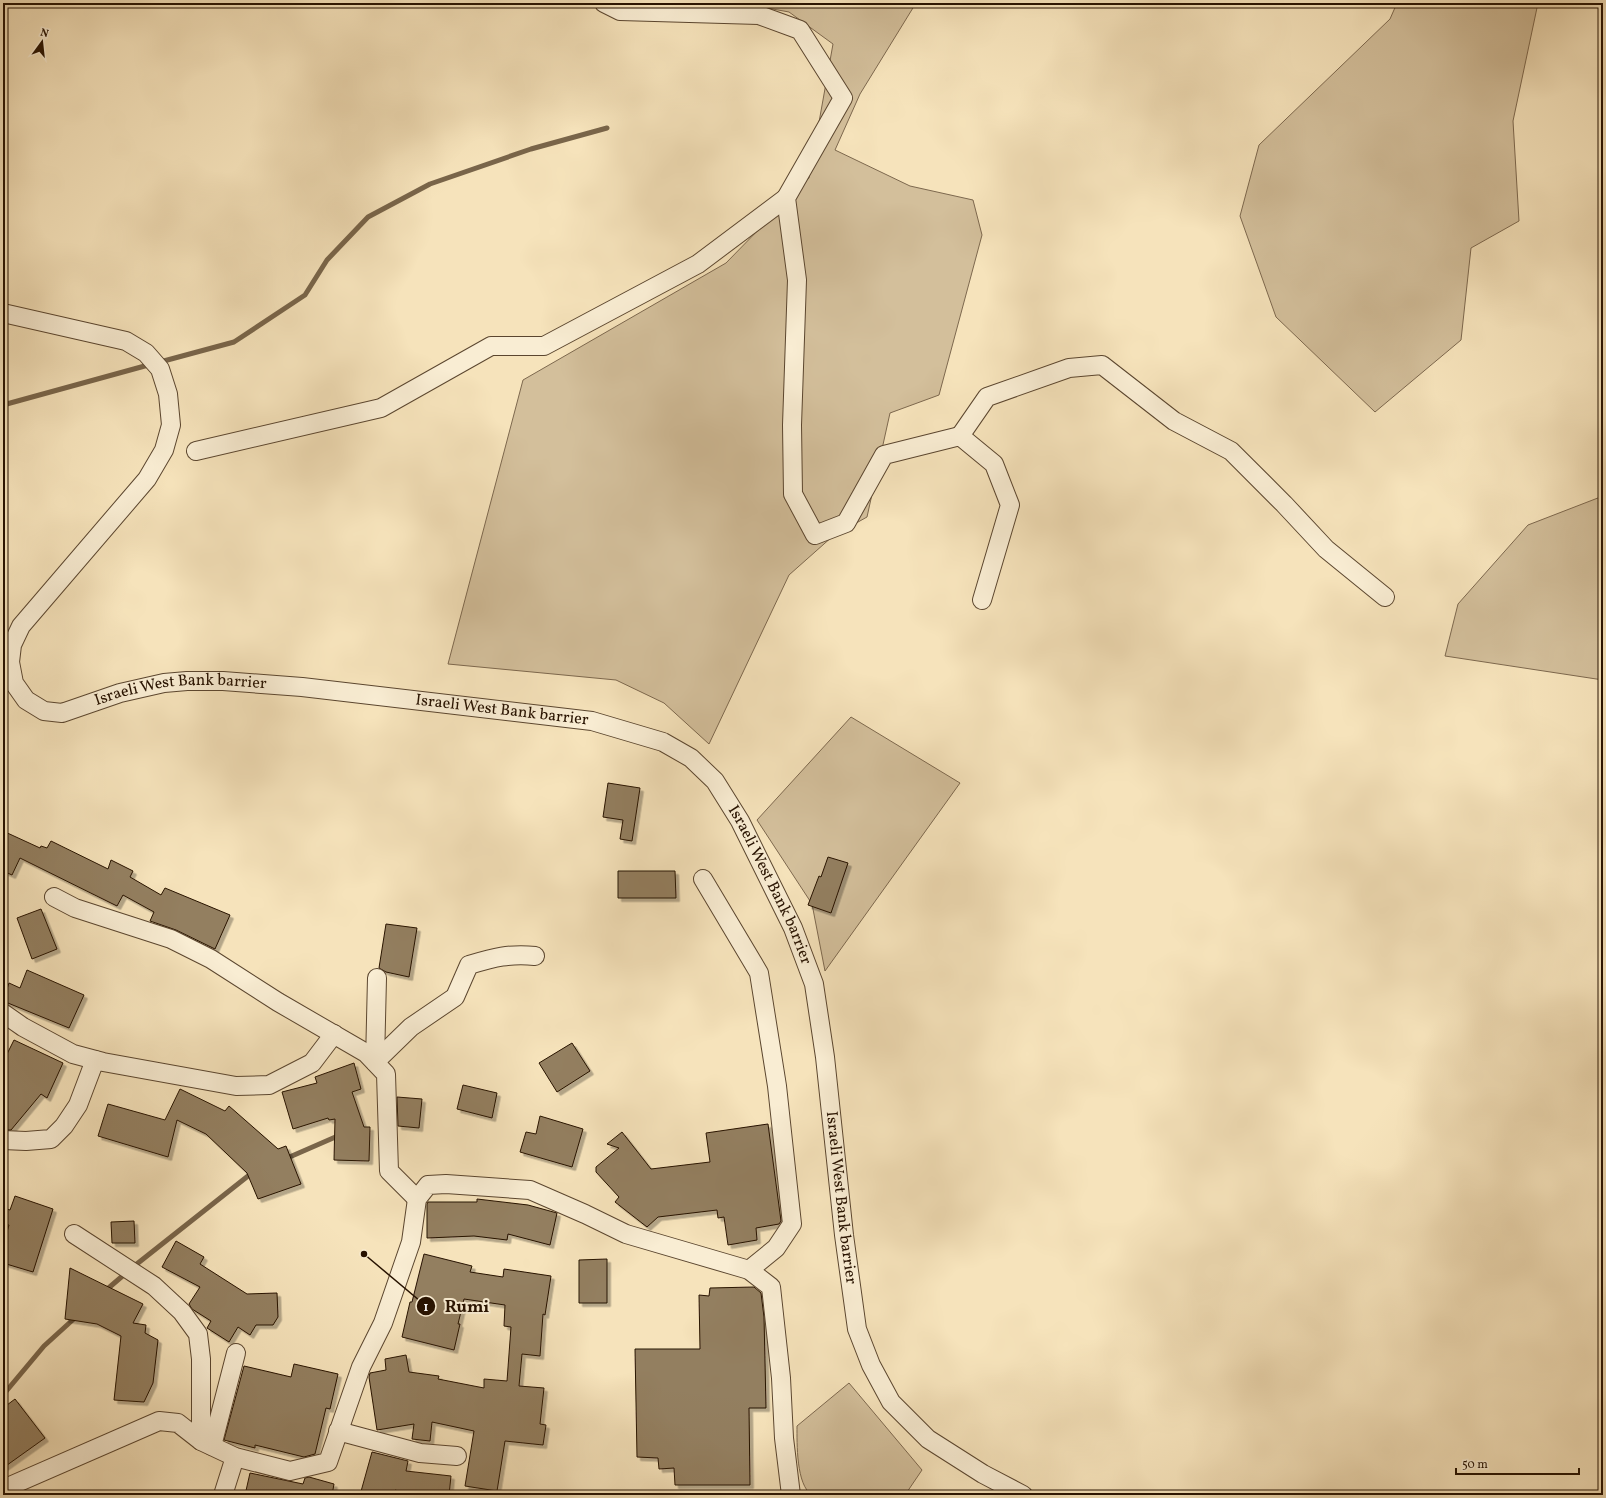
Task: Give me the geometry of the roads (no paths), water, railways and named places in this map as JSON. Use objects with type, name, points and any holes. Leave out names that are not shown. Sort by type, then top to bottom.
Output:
[{"type":"street","points":[[196,451],[381,408],[491,346],[544,346],[698,264],[786,198],[843,98],[800,30],[759,15],[620,11],[604,3]]},
{"type":"street","points":[[786,198],[797,280],[792,425],[793,494],[815,535],[846,523],[884,455],[960,436],[987,397],[1069,368],[1102,365],[1174,422],[1231,451],[1326,549],[1385,597]]},
{"type":"street","name":"Israeli West Bank barrier","points":[[3,313],[126,341],[146,352],[160,369],[168,394],[171,425],[164,450],[147,479],[21,626],[12,646],[10,662],[14,683],[26,700],[44,711],[62,713],[120,693],[164,683],[187,681],[223,681],[302,687],[592,721],[663,742],[691,758],[715,781],[740,821],[793,928],[814,984],[825,1057],[844,1235],[857,1329],[871,1365],[891,1402],[928,1439],[983,1474],[1023,1495]]},
{"type":"street","points":[[960,436],[994,464],[1010,505],[982,600]]},
{"type":"street","points":[[703,879],[759,973],[778,1093],[792,1224],[776,1248],[749,1270]]},
{"type":"street","points":[[54,897],[75,908],[171,939],[211,959],[278,1002],[366,1053],[386,1074],[389,1171],[417,1199]]},
{"type":"street","points":[[375,1062],[411,1027],[455,997],[470,965],[489,959],[518,954],[535,956]]},
{"type":"street","points":[[375,1062],[377,978]]},
{"type":"street","points":[[3,1012],[23,1027],[73,1054],[95,1060],[236,1086],[269,1085],[312,1063],[334,1034]]},
{"type":"street","points":[[3,1140],[26,1141],[51,1139],[64,1126],[78,1105],[95,1060]]},
{"type":"street","points":[[3,1489],[159,1421],[178,1423],[206,1444],[235,1457],[290,1471],[328,1462],[361,1367],[383,1323],[411,1242],[417,1199],[428,1185],[446,1184],[530,1190],[626,1234],[749,1270],[771,1287],[781,1378],[784,1438],[791,1495]]},
{"type":"street","points":[[74,1234],[154,1286],[182,1312],[198,1334],[206,1444]]},
{"type":"street","points":[[206,1444],[236,1353]]},
{"type":"street","points":[[338,1431],[420,1453],[457,1456]]},
{"type":"street","points":[[223,1495],[235,1457]]},
{"type":"waterway","points":[[160,362],[234,342],[305,295],[327,260],[368,217],[430,184],[531,149],[607,128]]},
{"type":"waterway","points":[[3,405],[152,364]]},
{"type":"waterway","points":[[285,1159],[340,1135]]},
{"type":"waterway","points":[[133,1267],[248,1176],[254,1173]]},
{"type":"waterway","points":[[105,1291],[126,1273]]},
{"type":"waterway","points":[[3,1395],[44,1346],[77,1316]]},
{"type":"place","name":"Rumi","points":[[364,1254]]}]
